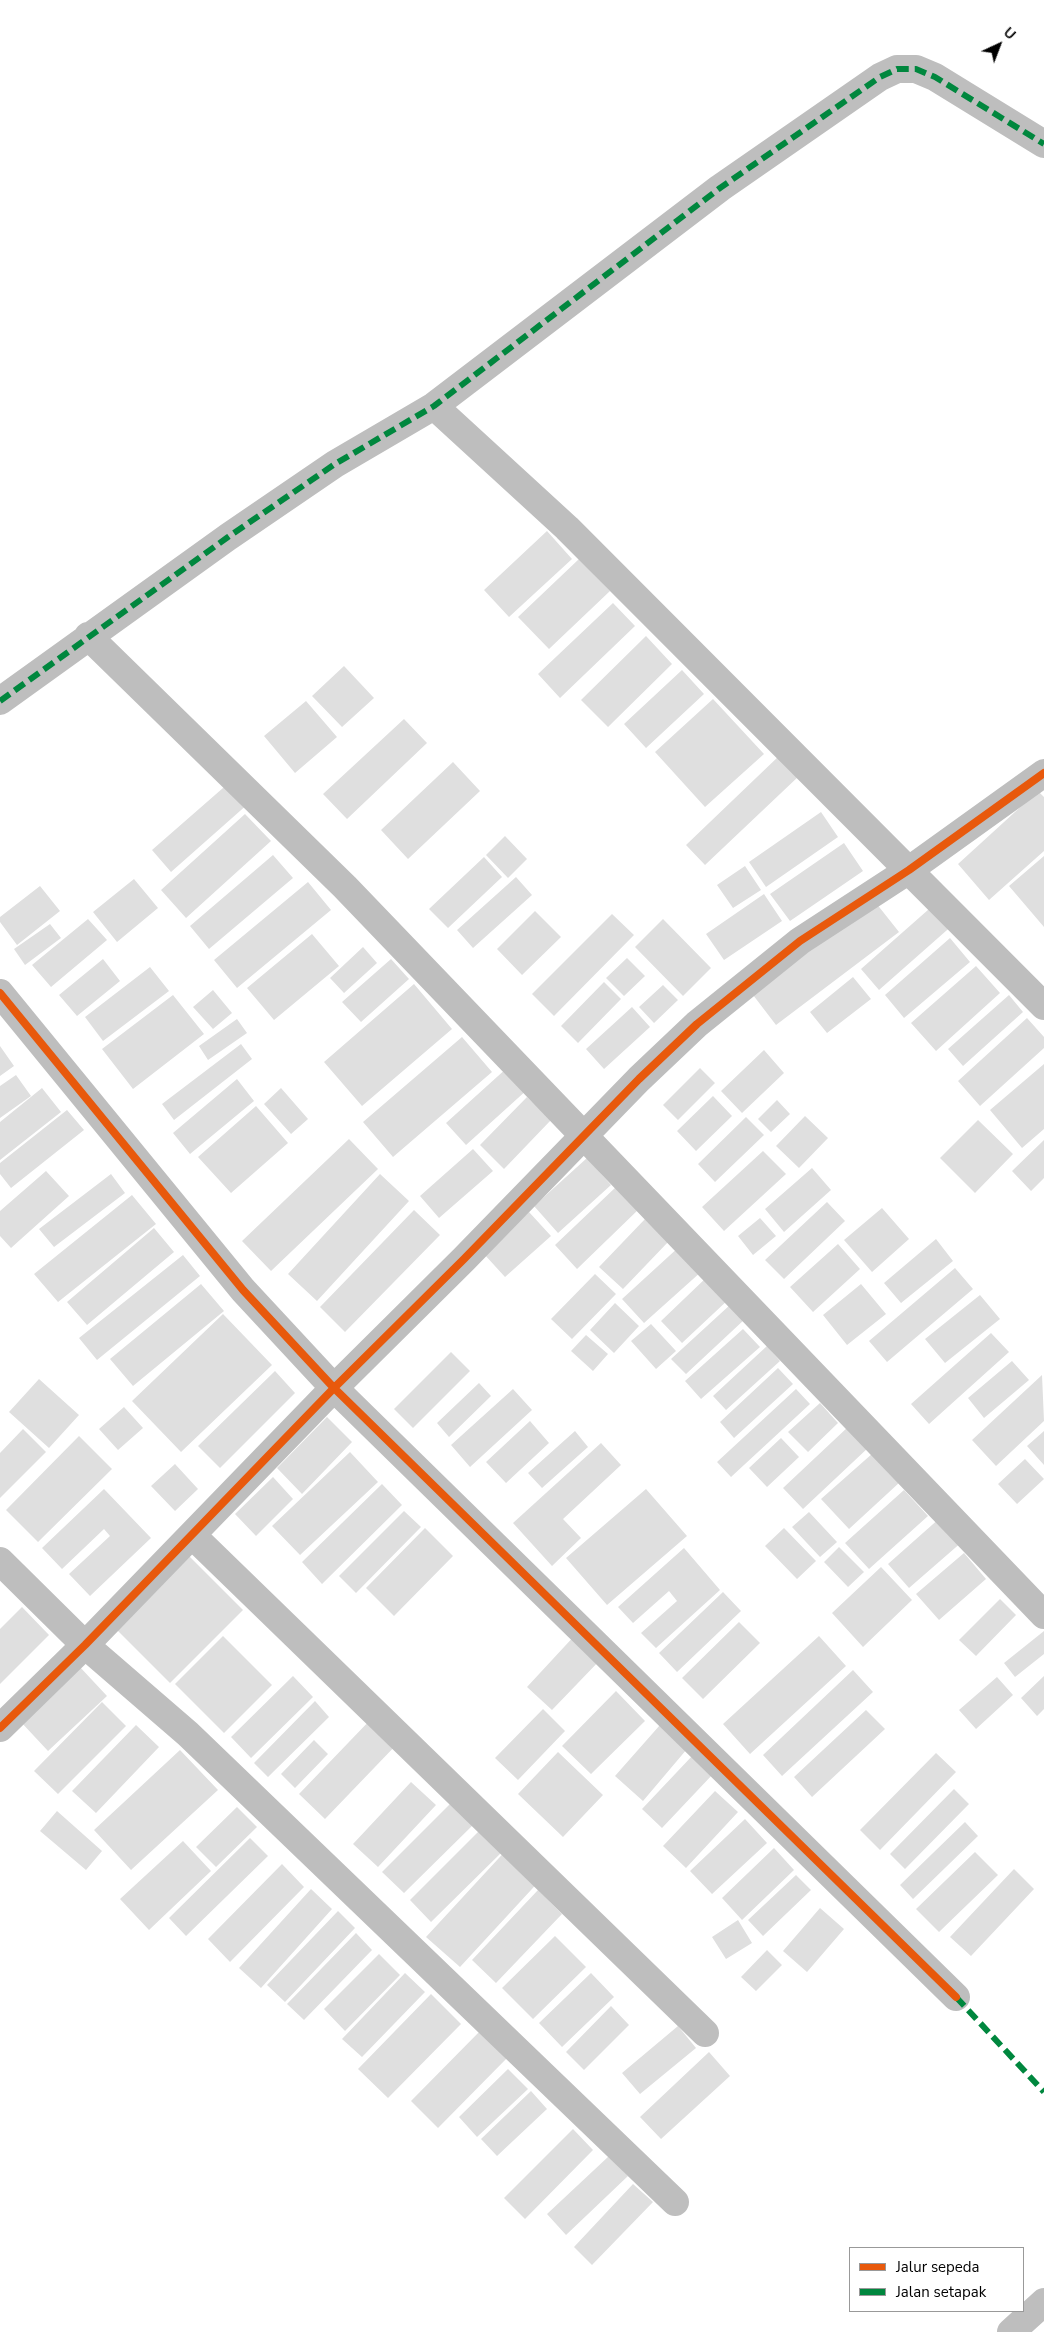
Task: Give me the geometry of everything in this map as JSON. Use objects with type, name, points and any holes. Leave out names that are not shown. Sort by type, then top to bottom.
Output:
[{"type":"street","points":[[0,701],[88,636],[335,464],[434,406],[720,188],[880,77],[897,70],[916,69],[935,76],[1044,144]]},
{"type":"street","points":[[434,406],[567,528],[1044,1006]]},
{"type":"street","points":[[88,636],[345,887],[1044,1615]]},
{"type":"street","points":[[0,1728],[85,1645],[334,1388],[464,1260],[584,1135],[697,1024],[800,941],[909,870],[1044,773]]},
{"type":"street","points":[[0,993],[243,1290],[334,1388],[956,1997]]},
{"type":"street","points":[[192,1535],[705,2033]]},
{"type":"street","points":[[0,1561],[85,1645],[188,1734],[675,2202]]},
{"type":"street","points":[[1011,2332],[1044,2302]]},
{"type":"building","points":[[547,531],[572,559],[509,617],[484,590]]},
{"type":"building","points":[[579,559],[610,591],[549,649],[518,617]]},
{"type":"building","points":[[613,603],[635,626],[560,698],[538,674]]},
{"type":"building","points":[[646,636],[672,664],[608,727],[581,700]]},
{"type":"building","points":[[344,666],[374,698],[342,727],[312,696]]},
{"type":"building","points":[[682,670],[704,694],[646,748],[624,724]]},
{"type":"building","points":[[713,699],[764,754],[705,807],[655,752]]},
{"type":"building","points":[[306,701],[337,737],[295,773],[264,736]]},
{"type":"building","points":[[404,719],[427,743],[347,819],[323,794]]},
{"type":"building","points":[[780,755],[799,776],[705,865],[686,845]]},
{"type":"building","points":[[453,762],[480,791],[408,859],[381,830]]},
{"type":"building","points":[[231,781],[249,803],[171,872],[152,850]]},
{"type":"building","points":[[1038,791],[1044,797],[1044,851],[989,900],[958,864]]},
{"type":"building","points":[[821,812],[838,837],[766,887],[749,862]]},
{"type":"building","points":[[245,814],[271,841],[186,918],[161,890]]},
{"type":"building","points":[[505,836],[527,859],[508,878],[486,855]]},
{"type":"building","points":[[844,843],[863,871],[790,921],[770,894]]},
{"type":"building","points":[[273,855],[293,878],[209,949],[190,926]]},
{"type":"building","points":[[1044,856],[1044,927],[1009,886]]},
{"type":"building","points":[[484,857],[502,877],[448,928],[429,909]]},
{"type":"building","points":[[745,866],[761,890],[733,908],[717,885]]},
{"type":"building","points":[[516,877],[532,895],[473,948],[457,930]]},
{"type":"building","points":[[134,879],[158,908],[117,942],[93,912]]},
{"type":"building","points":[[308,882],[331,910],[237,988],[214,960]]},
{"type":"building","points":[[40,886],[60,911],[17,945],[0,922],[0,917]]},
{"type":"building","points":[[764,894],[782,921],[724,960],[706,934]]},
{"type":"building","points":[[872,898],[899,932],[776,1025],[750,991]]},
{"type":"building","points":[[937,902],[955,923],[879,990],[861,969]]},
{"type":"building","points":[[535,911],[561,937],[522,975],[497,949]]},
{"type":"building","points":[[612,914],[634,935],[554,1016],[532,994]]},
{"type":"building","points":[[88,919],[107,940],[51,987],[32,965]]},
{"type":"building","points":[[663,919],[711,968],[683,996],[635,947]]},
{"type":"building","points":[[50,924],[61,938],[25,965],[14,949]]},
{"type":"building","points":[[312,934],[339,966],[274,1020],[247,988]]},
{"type":"building","points":[[950,938],[970,962],[904,1018],[885,995]]},
{"type":"building","points":[[363,947],[377,963],[344,993],[330,978]]},
{"type":"building","points":[[627,958],[645,976],[624,996],[606,978]]},
{"type":"building","points":[[103,959],[120,981],[77,1016],[59,995]]},
{"type":"building","points":[[391,959],[409,979],[361,1022],[342,1002]]},
{"type":"building","points":[[976,966],[1000,993],[936,1051],[911,1023]]},
{"type":"building","points":[[150,967],[169,991],[103,1041],[85,1017]]},
{"type":"building","points":[[853,977],[871,999],[827,1033],[810,1012]]},
{"type":"building","points":[[604,982],[621,999],[578,1043],[561,1026]]},
{"type":"building","points":[[414,984],[452,1029],[362,1106],[324,1062]]},
{"type":"building","points":[[663,985],[678,1000],[654,1023],[639,1007]]},
{"type":"building","points":[[213,990],[232,1013],[213,1029],[193,1007]]},
{"type":"building","points":[[173,995],[204,1034],[133,1089],[102,1049]]},
{"type":"building","points":[[1009,995],[1023,1012],[963,1066],[948,1049]]},
{"type":"building","points":[[632,1007],[650,1027],[604,1069],[586,1049]]},
{"type":"building","points":[[1027,1018],[1044,1037],[1044,1048],[980,1106],[958,1081]]},
{"type":"building","points":[[237,1019],[247,1033],[208,1060],[199,1046]]},
{"type":"building","points":[[462,1037],[492,1072],[393,1157],[363,1122]]},
{"type":"building","points":[[241,1044],[252,1059],[174,1120],[162,1104]]},
{"type":"building","points":[[0,1046],[14,1066],[0,1076]]},
{"type":"building","points":[[764,1050],[784,1073],[742,1113],[721,1091]]},
{"type":"building","points":[[1044,1064],[1044,1129],[1022,1148],[990,1110]]},
{"type":"building","points":[[508,1067],[528,1089],[466,1145],[446,1123]]},
{"type":"building","points":[[700,1068],[715,1083],[678,1120],[663,1105]]},
{"type":"building","points":[[16,1075],[31,1096],[0,1118],[0,1086]]},
{"type":"building","points":[[237,1079],[254,1101],[190,1154],[173,1133]]},
{"type":"building","points":[[42,1088],[61,1112],[0,1160],[0,1122]]},
{"type":"building","points":[[281,1088],[308,1119],[291,1134],[264,1104]]},
{"type":"building","points":[[713,1096],[732,1116],[696,1151],[677,1131]]},
{"type":"building","points":[[527,1097],[551,1120],[504,1169],[480,1145]]},
{"type":"building","points":[[777,1100],[790,1114],[771,1132],[758,1119]]},
{"type":"building","points":[[256,1106],[288,1143],[231,1193],[198,1157]]},
{"type":"building","points":[[67,1110],[84,1130],[11,1188],[0,1174],[0,1163]]},
{"type":"building","points":[[805,1116],[828,1138],[799,1168],[776,1146]]},
{"type":"building","points":[[746,1117],[764,1135],[715,1182],[698,1164]]},
{"type":"building","points":[[978,1120],[1013,1154],[975,1193],[940,1158]]},
{"type":"building","points":[[349,1139],[378,1169],[271,1271],[242,1241]]},
{"type":"building","points":[[1044,1140],[1044,1178],[1031,1191],[1012,1171]]},
{"type":"building","points":[[473,1149],[493,1171],[439,1218],[420,1196]]},
{"type":"building","points":[[763,1151],[786,1174],[724,1231],[702,1207]]},
{"type":"building","points":[[587,1158],[611,1185],[558,1233],[534,1206]]},
{"type":"building","points":[[812,1168],[831,1190],[784,1232],[765,1209]]},
{"type":"building","points":[[46,1171],[69,1196],[11,1248],[0,1236],[0,1211]]},
{"type":"building","points":[[111,1174],[125,1193],[54,1247],[39,1229]]},
{"type":"building","points":[[380,1174],[409,1201],[317,1301],[288,1274]]},
{"type":"building","points":[[617,1186],[639,1209],[577,1269],[555,1245]]},
{"type":"building","points":[[132,1195],[156,1224],[58,1302],[34,1274]]},
{"type":"building","points":[[827,1202],[845,1221],[784,1279],[765,1260]]},
{"type":"building","points":[[882,1208],[909,1239],[872,1272],[844,1240]]},
{"type":"building","points":[[414,1210],[440,1235],[345,1332],[320,1307]]},
{"type":"building","points":[[529,1212],[551,1236],[505,1277],[484,1254]]},
{"type":"building","points":[[760,1218],[776,1236],[753,1255],[738,1236]]},
{"type":"building","points":[[645,1219],[669,1241],[623,1289],[599,1267]]},
{"type":"building","points":[[154,1228],[174,1252],[87,1325],[67,1302]]},
{"type":"building","points":[[936,1239],[953,1261],[901,1303],[884,1283]]},
{"type":"building","points":[[838,1244],[860,1269],[813,1312],[790,1287]]},
{"type":"building","points":[[680,1246],[702,1271],[644,1323],[622,1299]]},
{"type":"building","points":[[183,1255],[200,1276],[97,1360],[79,1338]]},
{"type":"building","points":[[955,1268],[973,1289],[887,1362],[869,1341]]},
{"type":"building","points":[[595,1274],[616,1294],[572,1339],[551,1319]]},
{"type":"building","points":[[708,1276],[729,1299],[682,1343],[661,1321]]},
{"type":"building","points":[[201,1284],[224,1311],[133,1386],[110,1359]]},
{"type":"building","points":[[861,1284],[886,1314],[847,1345],[823,1315]]},
{"type":"building","points":[[980,1295],[1000,1319],[945,1363],[925,1339]]},
{"type":"building","points":[[615,1303],[639,1326],[614,1353],[590,1330]]},
{"type":"building","points":[[731,1304],[745,1319],[686,1374],[671,1359]]},
{"type":"building","points":[[223,1314],[272,1365],[181,1452],[132,1401]]},
{"type":"building","points":[[651,1324],[676,1351],[656,1369],[631,1341]]},
{"type":"building","points":[[743,1329],[760,1347],[701,1399],[685,1381]]},
{"type":"building","points":[[991,1333],[1009,1352],[929,1424],[911,1404]]},
{"type":"building","points":[[586,1335],[608,1354],[593,1371],[571,1351]]},
{"type":"building","points":[[767,1346],[780,1361],[726,1410],[713,1396]]},
{"type":"building","points":[[451,1352],[470,1371],[413,1428],[394,1409]]},
{"type":"building","points":[[1012,1361],[1029,1380],[984,1418],[968,1398]]},
{"type":"building","points":[[778,1368],[793,1384],[734,1438],[720,1422]]},
{"type":"building","points":[[275,1371],[295,1393],[220,1468],[198,1446]]},
{"type":"building","points":[[1042,1375],[1044,1421],[996,1466],[972,1440]]},
{"type":"building","points":[[39,1379],[79,1415],[49,1448],[9,1412]]},
{"type":"building","points":[[479,1383],[491,1396],[449,1437],[437,1423]]},
{"type":"building","points":[[513,1389],[532,1410],[470,1467],[451,1445]]},
{"type":"building","points":[[796,1389],[810,1404],[731,1477],[717,1462]]},
{"type":"building","points":[[820,1403],[838,1423],[808,1452],[788,1432]]},
{"type":"building","points":[[124,1407],[143,1428],[118,1450],[99,1429]]},
{"type":"building","points":[[327,1417],[352,1442],[302,1494],[277,1468]]},
{"type":"building","points":[[530,1421],[549,1443],[506,1483],[486,1462]]},
{"type":"building","points":[[849,1426],[869,1447],[803,1509],[783,1488]]},
{"type":"building","points":[[23,1429],[46,1452],[0,1498],[0,1453]]},
{"type":"building","points":[[575,1431],[588,1447],[542,1488],[528,1473]]},
{"type":"building","points":[[1044,1431],[1044,1465],[1027,1446]]},
{"type":"building","points":[[79,1436],[112,1469],[38,1542],[6,1510]]},
{"type":"building","points":[[781,1438],[799,1457],[767,1487],[749,1468]]},
{"type":"building","points":[[601,1443],[621,1465],[563,1519],[581,1538],[552,1566],[513,1523]]},
{"type":"building","points":[[350,1452],[378,1482],[300,1555],[272,1526]]},
{"type":"building","points":[[873,1453],[900,1482],[849,1529],[821,1499]]},
{"type":"building","points":[[1025,1459],[1044,1479],[1017,1504],[998,1484]]},
{"type":"building","points":[[175,1464],[198,1489],[175,1511],[151,1486]]},
{"type":"building","points":[[273,1477],[293,1499],[256,1536],[235,1514]]},
{"type":"building","points":[[382,1484],[402,1505],[322,1584],[302,1562]]},
{"type":"building","points":[[104,1489],[151,1538],[90,1596],[69,1574],[110,1536],[104,1529],[62,1569],[42,1548]]},
{"type":"building","points":[[646,1489],[687,1536],[607,1605],[566,1558]]},
{"type":"building","points":[[904,1490],[928,1516],[869,1569],[845,1543]]},
{"type":"building","points":[[404,1511],[421,1527],[356,1593],[339,1576]]},
{"type":"building","points":[[809,1512],[837,1542],[820,1557],[792,1527]]},
{"type":"building","points":[[941,1517],[963,1541],[909,1588],[888,1564]]},
{"type":"building","points":[[425,1528],[453,1556],[394,1616],[366,1588]]},
{"type":"building","points":[[784,1528],[816,1561],[797,1579],[765,1546]]},
{"type":"building","points":[[839,1547],[864,1572],[848,1587],[824,1562]]},
{"type":"building","points":[[684,1548],[720,1590],[656,1648],[641,1633],[677,1601],[669,1591],[633,1623],[618,1607]]},
{"type":"building","points":[[185,1552],[243,1610],[170,1683],[112,1625]]},
{"type":"building","points":[[964,1553],[986,1579],[939,1620],[916,1594]]},
{"type":"building","points":[[881,1567],[912,1600],[863,1647],[832,1613]]},
{"type":"building","points":[[723,1592],[741,1611],[677,1672],[659,1653]]},
{"type":"building","points":[[1000,1599],[1016,1615],[976,1656],[959,1640]]},
{"type":"building","points":[[22,1607],[49,1635],[0,1684],[0,1629]]},
{"type":"building","points":[[739,1622],[760,1643],[703,1699],[682,1678]]},
{"type":"building","points":[[1044,1631],[1044,1654],[1015,1677],[1004,1663]]},
{"type":"building","points":[[577,1633],[602,1658],[552,1710],[527,1687]]},
{"type":"building","points":[[223,1636],[272,1685],[224,1733],[175,1684]]},
{"type":"building","points":[[819,1636],[846,1666],[750,1754],[723,1724]]},
{"type":"building","points":[[79,1666],[107,1696],[48,1751],[20,1721]]},
{"type":"building","points":[[853,1670],[873,1692],[782,1776],[763,1755]]},
{"type":"building","points":[[293,1676],[313,1697],[251,1758],[231,1737]]},
{"type":"building","points":[[1044,1676],[1044,1709],[1037,1716],[1021,1698]]},
{"type":"building","points":[[997,1677],[1013,1695],[976,1729],[959,1710]]},
{"type":"building","points":[[616,1691],[645,1721],[591,1774],[562,1746]]},
{"type":"building","points":[[315,1701],[329,1717],[268,1777],[254,1763]]},
{"type":"building","points":[[102,1702],[126,1726],[58,1794],[34,1771]]},
{"type":"building","points":[[543,1709],[565,1731],[518,1780],[495,1758]]},
{"type":"building","points":[[866,1710],[885,1729],[812,1797],[794,1777]]},
{"type":"building","points":[[373,1717],[399,1742],[325,1819],[299,1794]]},
{"type":"building","points":[[136,1725],[159,1747],[96,1813],[72,1791]]},
{"type":"building","points":[[660,1725],[687,1749],[643,1801],[615,1776]]},
{"type":"building","points":[[314,1740],[328,1754],[295,1788],[281,1774]]},
{"type":"building","points":[[180,1750],[218,1790],[131,1870],[94,1830]]},
{"type":"building","points":[[558,1752],[603,1795],[563,1837],[518,1794]]},
{"type":"building","points":[[936,1753],[956,1772],[880,1850],[860,1830]]},
{"type":"building","points":[[693,1755],[713,1774],[662,1828],[642,1809]]},
{"type":"building","points":[[411,1782],[436,1805],[378,1867],[353,1844]]},
{"type":"building","points":[[954,1789],[969,1804],[905,1869],[890,1854]]},
{"type":"building","points":[[715,1791],[738,1812],[686,1868],[663,1846]]},
{"type":"building","points":[[452,1802],[474,1824],[404,1893],[382,1872]]},
{"type":"building","points":[[237,1807],[257,1827],[216,1867],[196,1847]]},
{"type":"building","points":[[57,1811],[102,1851],[86,1870],[40,1831]]},
{"type":"building","points":[[745,1819],[767,1843],[712,1894],[690,1871]]},
{"type":"building","points":[[965,1822],[978,1836],[913,1899],[900,1885]]},
{"type":"building","points":[[481,1829],[503,1851],[431,1922],[410,1900]]},
{"type":"building","points":[[250,1838],[268,1856],[186,1936],[169,1918]]},
{"type":"building","points":[[183,1841],[211,1871],[149,1930],[120,1899]]},
{"type":"building","points":[[510,1846],[543,1877],[460,1967],[426,1937]]},
{"type":"building","points":[[774,1848],[794,1870],[742,1920],[722,1898]]},
{"type":"building","points":[[975,1852],[998,1875],[939,1932],[916,1909]]},
{"type":"building","points":[[282,1864],[304,1887],[230,1962],[208,1939]]},
{"type":"building","points":[[1014,1869],[1034,1889],[971,1956],[950,1937]]},
{"type":"building","points":[[796,1875],[811,1890],[763,1936],[748,1920]]},
{"type":"building","points":[[311,1889],[332,1909],[261,1988],[239,1968]]},
{"type":"building","points":[[538,1890],[562,1914],[496,1983],[472,1960]]},
{"type":"building","points":[[820,1908],[844,1929],[807,1972],[783,1951]]},
{"type":"building","points":[[338,1911],[355,1928],[285,2002],[267,1985]]},
{"type":"building","points":[[738,1920],[752,1943],[726,1959],[712,1937]]},
{"type":"building","points":[[356,1933],[372,1950],[304,2020],[287,2004]]},
{"type":"building","points":[[555,1936],[586,1967],[533,2019],[502,1988]]},
{"type":"building","points":[[767,1950],[782,1965],[756,1991],[741,1977]]},
{"type":"building","points":[[379,1954],[400,1975],[345,2031],[324,2009]]},
{"type":"building","points":[[405,1973],[425,1992],[362,2057],[342,2039]]},
{"type":"building","points":[[591,1973],[614,1997],[562,2047],[539,2023]]},
{"type":"building","points":[[431,1994],[461,2024],[388,2098],[358,2069]]},
{"type":"building","points":[[611,2006],[629,2025],[584,2070],[566,2052]]},
{"type":"building","points":[[678,2026],[696,2048],[640,2094],[622,2073]]},
{"type":"building","points":[[482,2029],[509,2056],[438,2128],[411,2101]]},
{"type":"building","points":[[709,2052],[730,2076],[661,2139],[640,2117]]},
{"type":"building","points":[[508,2069],[528,2089],[477,2137],[459,2117]]},
{"type":"building","points":[[531,2091],[547,2109],[497,2156],[481,2139]]},
{"type":"building","points":[[573,2129],[593,2150],[525,2219],[504,2198]]},
{"type":"building","points":[[609,2156],[628,2176],[566,2235],[547,2214]]},
{"type":"building","points":[[633,2184],[653,2202],[592,2265],[574,2247]]},
{"type":"marked path","points":[[0,701],[228,537],[335,464],[434,406],[720,188],[880,77],[897,69],[916,69],[935,77],[1044,144]]},
{"type":"marked path","points":[[956,1997],[1044,2092]]},
{"type":"cycle path","points":[[0,1728],[85,1645],[334,1388],[464,1259],[639,1079],[697,1024],[800,941],[909,870],[1044,773]]},
{"type":"cycle path","points":[[0,993],[243,1290],[334,1388],[956,1997]]}]
